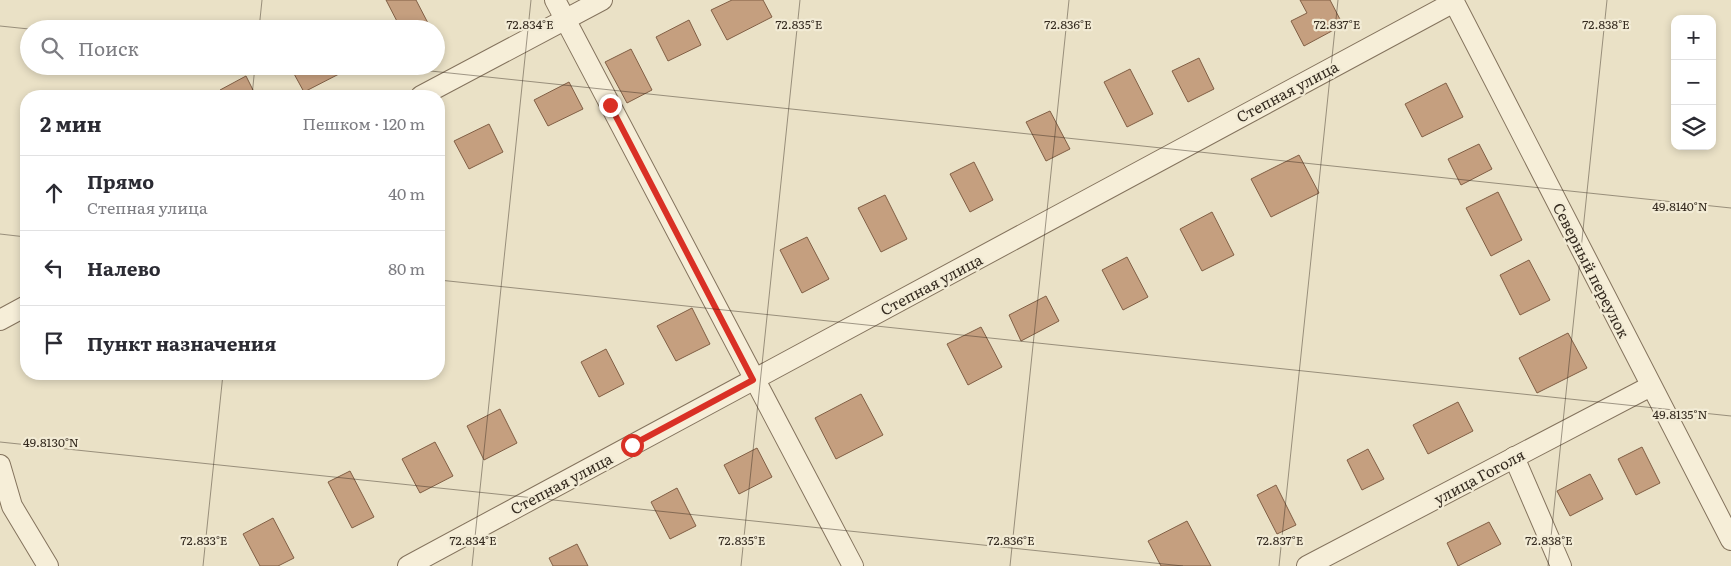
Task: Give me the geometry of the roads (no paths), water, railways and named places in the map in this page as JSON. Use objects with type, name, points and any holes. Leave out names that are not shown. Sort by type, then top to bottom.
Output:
[{"type":"street","points":[[555,0],[753,380],[853,566]]},
{"type":"street","points":[[432,90],[602,0]]},
{"type":"street","name":"Степная улица","points":[[408,566],[1453,1]]},
{"type":"street","name":"Северный переулок","points":[[1453,1],[1731,540]]},
{"type":"street","points":[[0,320],[20,309]]},
{"type":"street","name":"улица Гоголя","points":[[1307,566],[1651,386]]},
{"type":"street","points":[[1514,457],[1561,566]]},
{"type":"street","points":[[0,465],[12,506],[48,566]]}]
